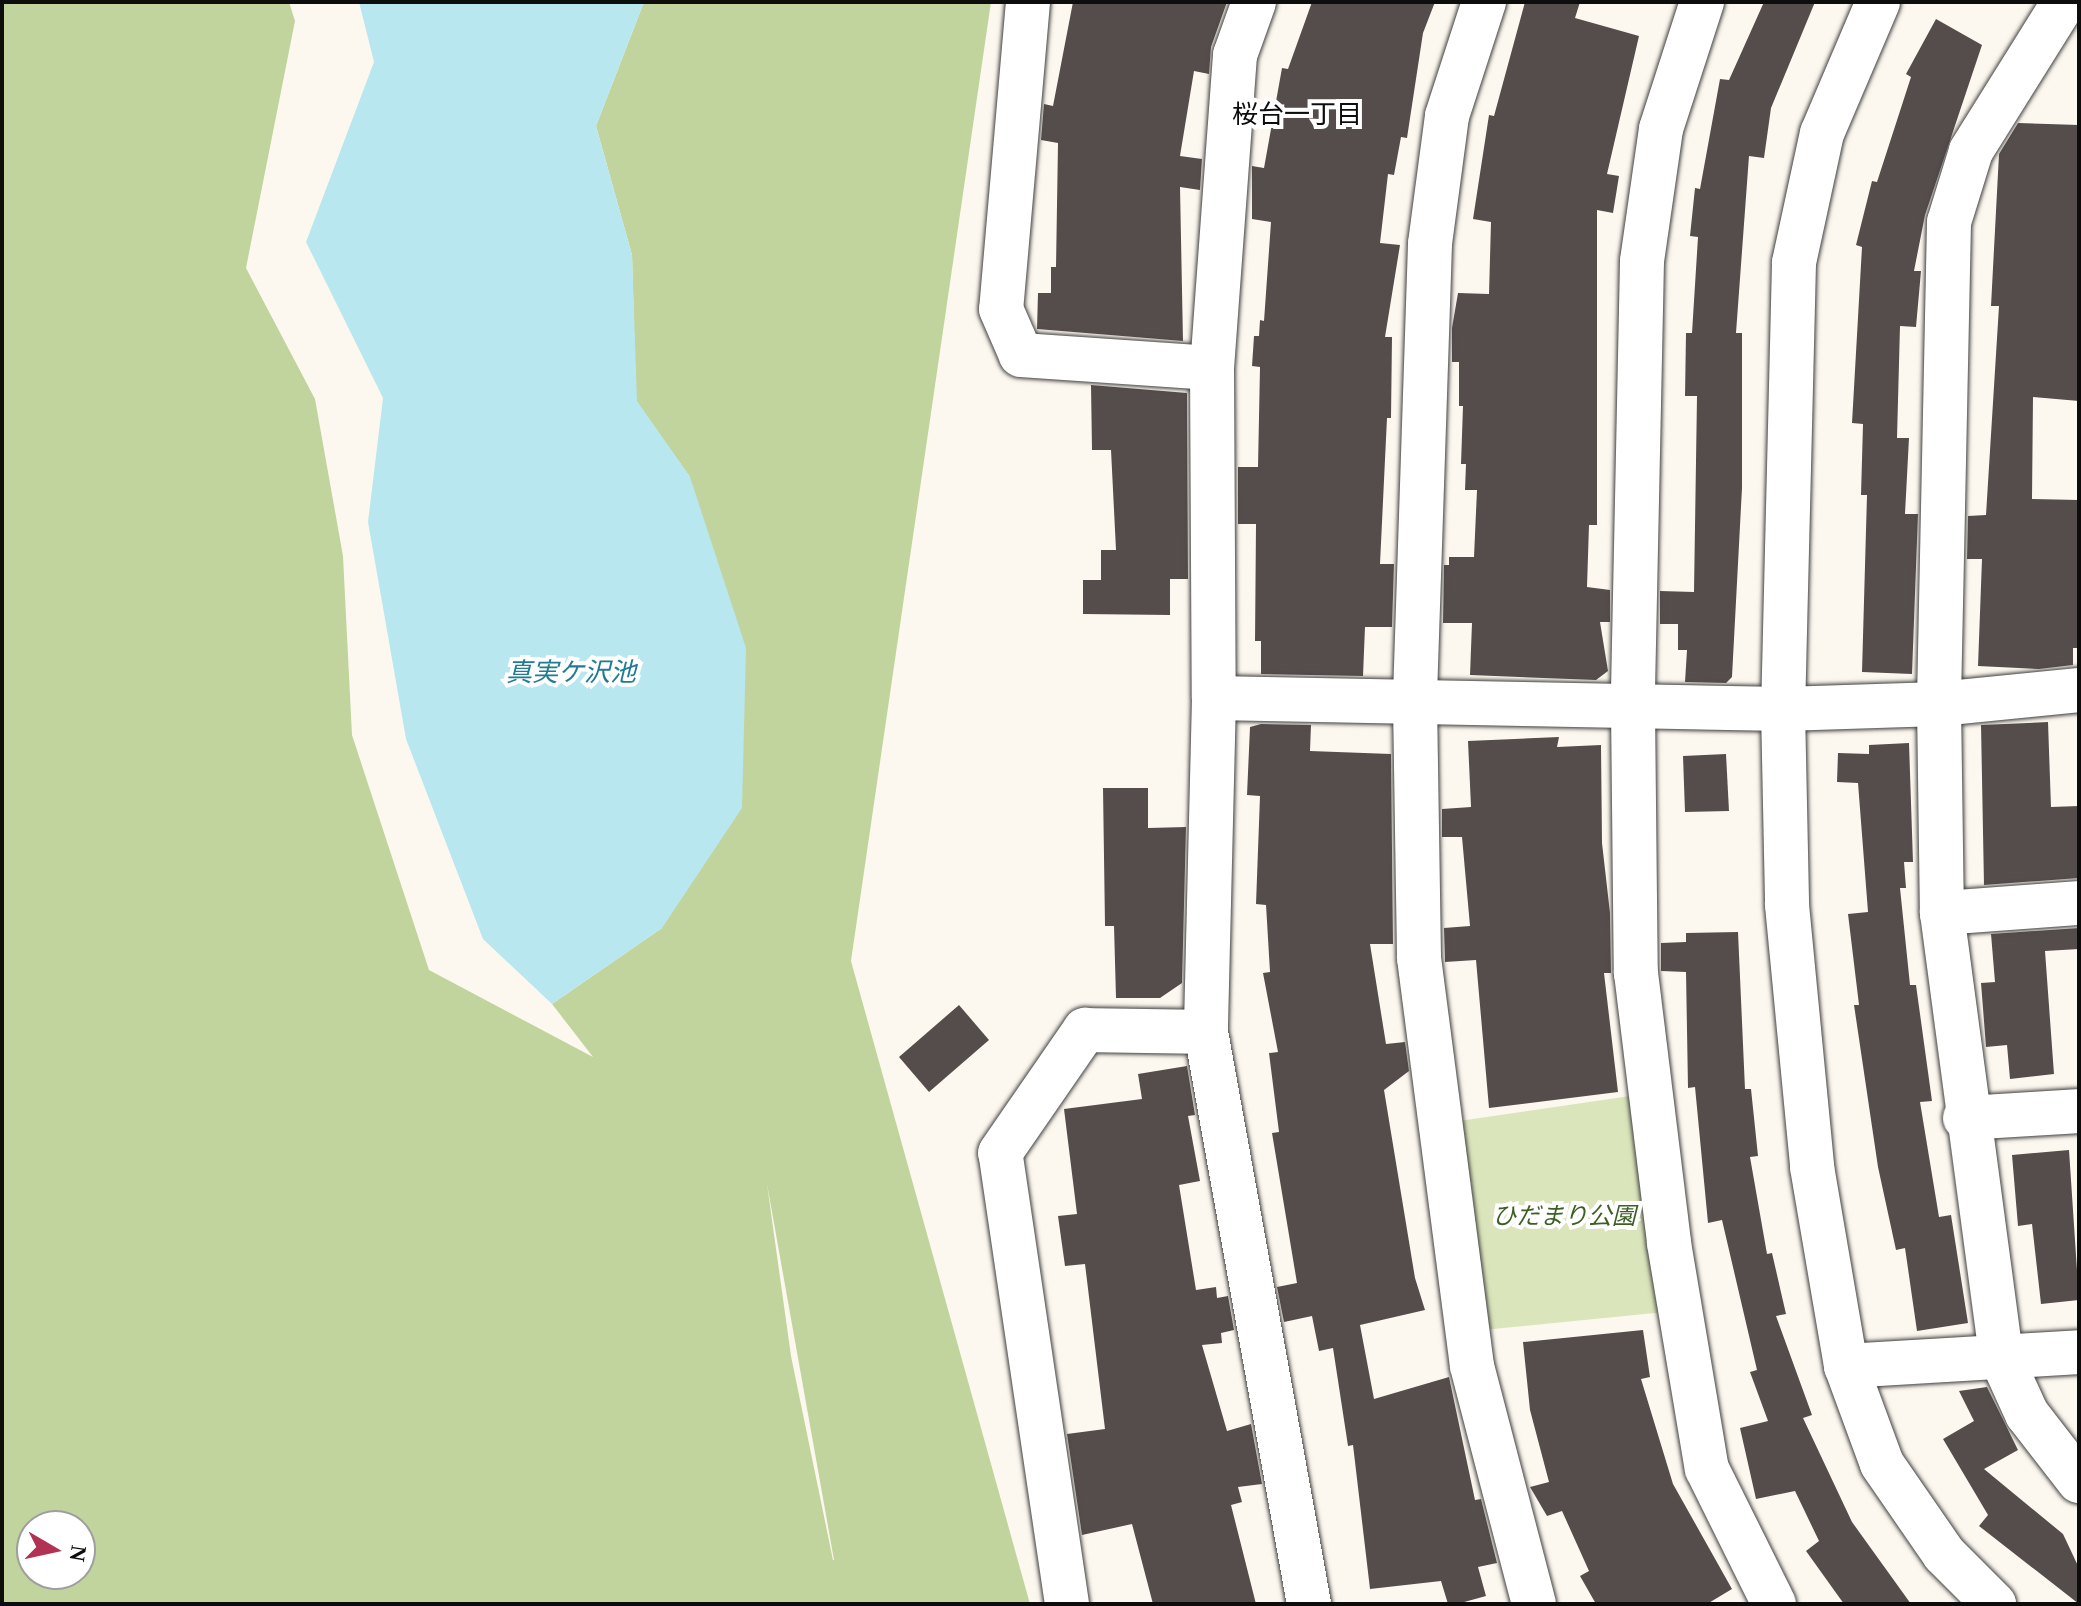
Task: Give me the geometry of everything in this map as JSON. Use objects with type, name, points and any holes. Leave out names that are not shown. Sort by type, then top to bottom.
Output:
[{"type":"street","points":[[1028,2],[1001,309],[1021,355],[1212,368]]},
{"type":"street","points":[[1254,2],[1235,55],[1212,368],[1214,698],[1206,1032],[1309,1604]]},
{"type":"street","points":[[1484,2],[1447,116],[1430,244],[1415,702],[1419,958],[1472,1366],[1534,1604]]},
{"type":"street","points":[[1702,2],[1661,129],[1642,261],[1633,708],[1636,973],[1669,1243],[1707,1469],[1774,1604]]},
{"type":"street","points":[[1878,2],[1822,133],[1794,263],[1783,709],[1787,905],[1809,1136],[1846,1366],[1882,1464],[1944,1554],[1994,1604]]},
{"type":"street","points":[[2064,2],[1971,151],[1949,222],[1939,704],[1942,913],[1965,1118],[2001,1357],[2027,1414],[2079,1481]]},
{"type":"street","points":[[1214,698],[1783,709],[1939,704],[2079,690]]},
{"type":"street","points":[[1942,913],[2079,903]]},
{"type":"street","points":[[1067,1604],[1000,1153],[1085,1030],[1206,1032]]},
{"type":"street","points":[[1965,1118],[2079,1111]]},
{"type":"street","points":[[1846,1366],[2079,1352]]},
{"type":"green space","points":[[2,2],[289,2],[295,21],[246,268],[315,399],[343,556],[352,735],[429,970],[593,1057],[552,1004],[662,928],[690,477],[636,401],[632,255],[596,126],[644,2],[991,2],[851,961],[1030,1604],[2,1604]],"holes":[[[767,1184],[834,1560],[791,1356]]]},
{"type":"green space","name":"ひだまり公園","points":[[1644,1094],[1675,1311],[1483,1330],[1452,1122]]},
{"type":"water","name":"真実ケ沢池","points":[[359,2],[644,2],[596,126],[632,255],[637,401],[690,477],[746,648],[742,808],[662,928],[552,1004],[483,939],[406,739],[368,522],[383,398],[306,242],[374,62]]},
{"type":"building","points":[[1073,2],[1227,2],[1211,47],[1209,74],[1194,71],[1180,156],[1202,159],[1200,190],[1180,187],[1183,341],[1037,329],[1038,293],[1051,293],[1051,267],[1056,267],[1058,143],[1041,140],[1044,104],[1053,106]]},
{"type":"building","points":[[1312,2],[1435,2],[1423,33],[1407,138],[1401,137],[1394,175],[1388,174],[1380,243],[1400,245],[1385,337],[1392,337],[1391,418],[1387,418],[1380,564],[1394,564],[1392,627],[1365,627],[1363,676],[1261,674],[1261,641],[1255,641],[1256,524],[1238,524],[1238,467],[1258,467],[1260,367],[1252,366],[1254,336],[1259,336],[1260,320],[1264,321],[1271,222],[1252,219],[1252,166],[1264,168],[1282,68],[1288,69]]},
{"type":"building","points":[[1525,2],[1580,2],[1575,18],[1639,36],[1607,174],[1619,176],[1613,213],[1597,210],[1597,525],[1589,525],[1587,587],[1610,590],[1610,622],[1600,622],[1608,671],[1596,680],[1470,675],[1472,623],[1443,623],[1444,565],[1449,565],[1449,557],[1474,557],[1477,490],[1465,490],[1466,464],[1461,464],[1463,406],[1459,406],[1459,362],[1452,362],[1452,328],[1458,293],[1489,294],[1491,222],[1473,219],[1489,115],[1494,116]]},
{"type":"building","points":[[1764,2],[1815,2],[1771,108],[1764,158],[1749,156],[1736,333],[1742,333],[1742,488],[1732,677],[1726,683],[1685,682],[1687,650],[1678,650],[1678,624],[1660,624],[1660,591],[1694,592],[1697,396],[1685,396],[1686,333],[1692,333],[1698,237],[1690,236],[1695,188],[1700,189],[1720,79],[1729,80]]},
{"type":"building","points":[[1936,19],[1982,45],[1925,215],[1914,271],[1921,271],[1916,327],[1900,326],[1897,438],[1909,438],[1905,514],[1918,514],[1912,674],[1862,672],[1867,495],[1861,495],[1863,424],[1852,423],[1862,247],[1856,245],[1872,181],[1877,182],[1911,77],[1906,74]]},
{"type":"building","points":[[2018,123],[2079,125],[2079,401],[2033,397],[2032,499],[2079,500],[2079,648],[2073,648],[2073,665],[2039,669],[1978,666],[1982,559],[1967,559],[1968,516],[1986,515],[1999,306],[1991,306],[1999,154]]},
{"type":"building","points":[[1091,385],[1187,393],[1188,579],[1170,579],[1170,615],[1083,614],[1083,580],[1101,580],[1101,550],[1116,550],[1111,450],[1092,450]]},
{"type":"building","points":[[2048,722],[2051,807],[2079,806],[2079,878],[1984,885],[1981,725]]},
{"type":"building","points":[[1261,724],[1311,725],[1310,751],[1391,754],[1393,944],[1370,944],[1386,1044],[1405,1042],[1409,1071],[1384,1090],[1415,1278],[1425,1310],[1360,1325],[1374,1399],[1449,1377],[1475,1500],[1481,1499],[1497,1563],[1478,1567],[1486,1596],[1457,1604],[1448,1604],[1441,1581],[1370,1589],[1353,1445],[1348,1446],[1333,1348],[1319,1351],[1312,1316],[1284,1322],[1277,1287],[1297,1283],[1272,1133],[1279,1132],[1269,1053],[1278,1052],[1263,973],[1270,972],[1266,905],[1256,904],[1260,796],[1247,795],[1250,727]]},
{"type":"building","points":[[1559,737],[1557,747],[1601,745],[1602,843],[1610,913],[1611,973],[1604,973],[1618,1092],[1489,1108],[1476,960],[1445,962],[1444,928],[1470,926],[1462,837],[1442,837],[1442,809],[1471,807],[1468,741]]},
{"type":"building","points":[[1909,743],[1913,862],[1904,862],[1906,888],[1900,888],[1910,985],[1916,985],[1932,1101],[1920,1102],[1939,1217],[1951,1215],[1968,1323],[1917,1331],[1905,1248],[1896,1250],[1878,1167],[1854,1005],[1859,1005],[1848,914],[1868,912],[1858,783],[1837,782],[1838,753],[1869,754],[1869,745]]},
{"type":"building","points":[[1726,754],[1729,811],[1685,812],[1683,756]]},
{"type":"building","points":[[1103,788],[1148,788],[1148,828],[1186,827],[1182,983],[1160,998],[1116,998],[1114,926],[1105,926]]},
{"type":"building","points":[[2079,928],[2079,949],[2045,951],[2054,1074],[2010,1079],[2007,1045],[1986,1047],[1981,983],[1995,982],[1991,934]]},
{"type":"building","points":[[1738,932],[1745,1089],[1751,1089],[1758,1156],[1750,1157],[1767,1254],[1772,1253],[1786,1314],[1776,1316],[1812,1415],[1803,1418],[1852,1522],[1911,1604],[1844,1604],[1806,1551],[1819,1541],[1795,1491],[1756,1499],[1740,1428],[1768,1421],[1750,1372],[1757,1370],[1722,1220],[1708,1223],[1695,1087],[1688,1088],[1686,972],[1661,971],[1661,943],[1686,942],[1686,933]]},
{"type":"building","points":[[959,1005],[989,1040],[929,1092],[899,1057]]},
{"type":"building","points":[[1187,1066],[1195,1115],[1188,1116],[1200,1181],[1179,1185],[1196,1290],[1216,1287],[1217,1298],[1228,1296],[1234,1330],[1221,1333],[1222,1343],[1202,1345],[1227,1431],[1251,1424],[1262,1484],[1238,1487],[1242,1502],[1231,1505],[1256,1604],[1153,1604],[1132,1524],[1082,1535],[1067,1434],[1105,1429],[1085,1264],[1065,1266],[1058,1216],[1077,1214],[1064,1109],[1142,1099],[1138,1074]]},
{"type":"building","points":[[2069,1150],[2079,1300],[2041,1304],[2032,1224],[2018,1226],[2012,1155]]},
{"type":"building","points":[[1643,1330],[1650,1377],[1641,1379],[1673,1484],[1732,1589],[1707,1604],[1596,1604],[1580,1576],[1589,1571],[1562,1511],[1547,1516],[1530,1487],[1549,1482],[1530,1410],[1523,1342]]},
{"type":"building","points":[[1987,1387],[2018,1450],[1984,1469],[2063,1534],[2079,1568],[2079,1604],[1979,1526],[1988,1515],[1943,1439],[1974,1421],[1959,1391]]},
{"type":"district","name":"桜台一丁目","points":[[1297,115]]}]
